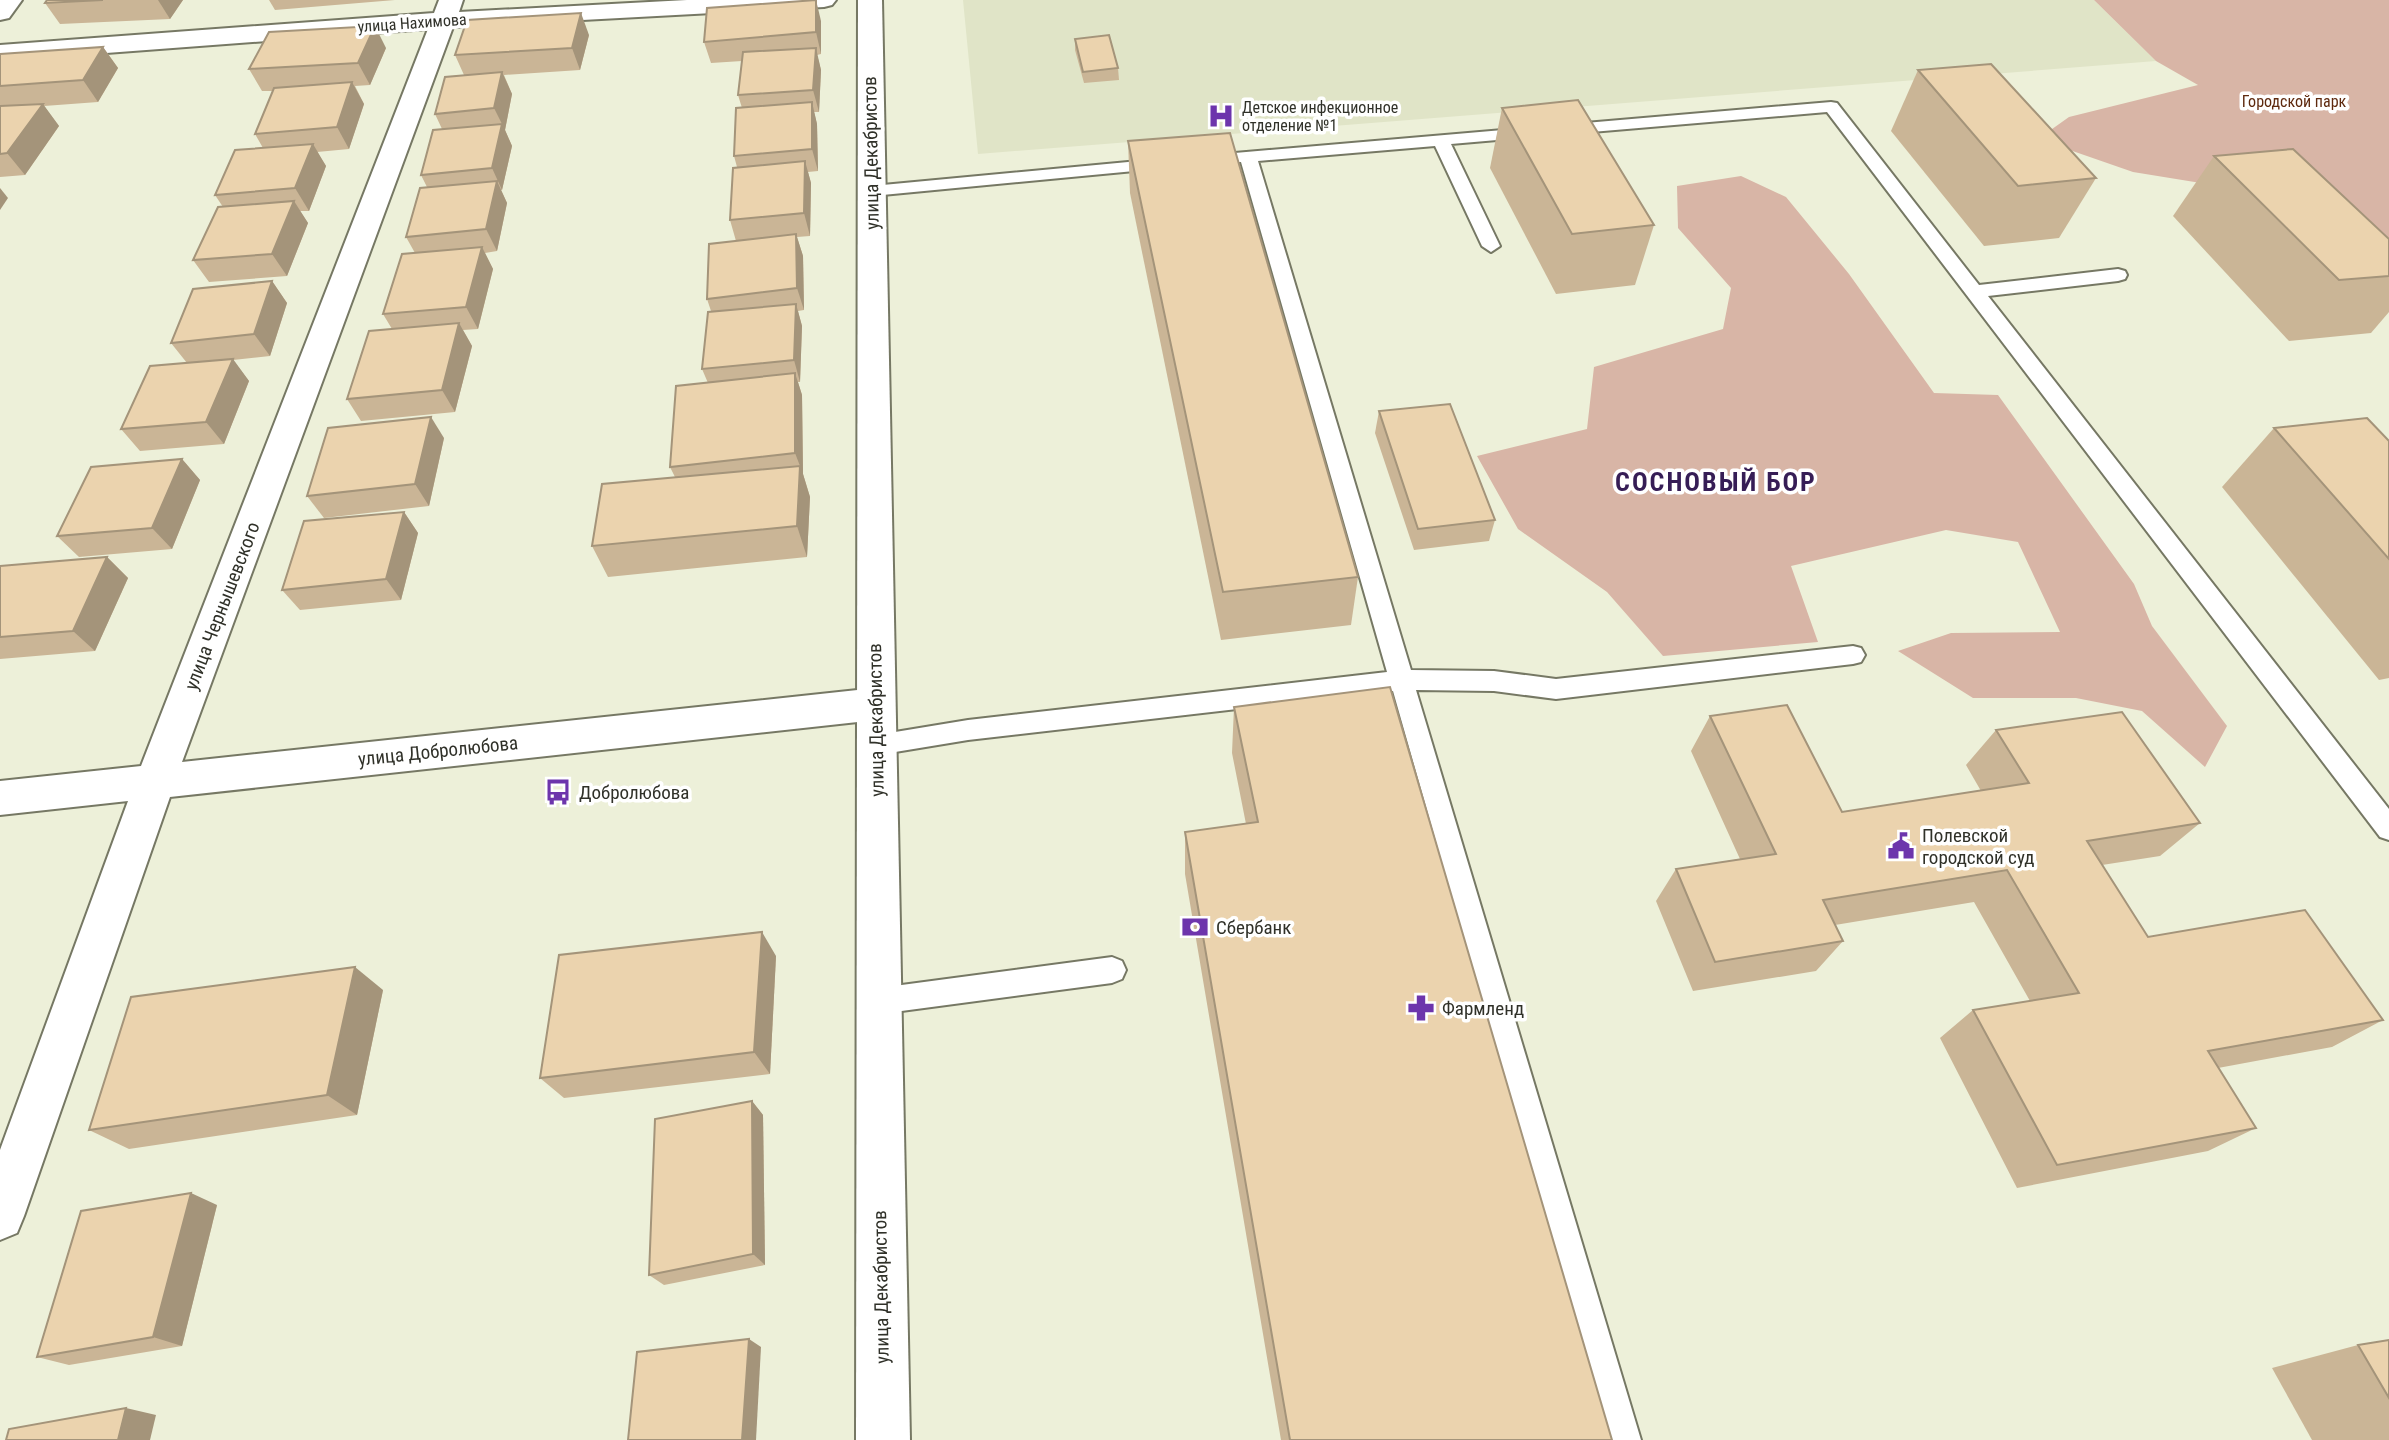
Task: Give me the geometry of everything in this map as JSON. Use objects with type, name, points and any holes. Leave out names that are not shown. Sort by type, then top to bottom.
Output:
[{"type":"street","points":[[0,13],[10,0]]},
{"type":"street","name":"улица Нахимова","points":[[0,53],[448,10],[824,0]]},
{"type":"street","name":"улица Декабристов","points":[[870,0],[883,1440]]},
{"type":"street","name":"улица Чернышевского","points":[[0,1216],[155,782],[448,10]]},
{"type":"street","name":"улица Добролюбова","points":[[0,798],[876,704]]},
{"type":"lane","points":[[872,191],[1440,139],[1831,107],[2389,829]]},
{"type":"lane","points":[[1440,139],[1491,246]]},
{"type":"lane","points":[[1248,156],[1624,1440]]},
{"type":"lane","points":[[1974,292],[2118,275]]},
{"type":"lane","points":[[877,745],[968,730],[1402,680],[1494,681],[1556,689],[1853,655]]},
{"type":"lane","points":[[879,1001],[1112,970]]},
{"type":"shaded area","name":"Детское инфекционное отделение №1","points":[[963,0],[2094,0],[2156,61],[978,154]]},
{"type":"green space","name":"Городской парк","points":[[2094,0],[2389,0],[2389,289],[2287,197],[2133,172],[2038,139],[2069,117],[2198,85],[2156,61]]},
{"type":"green space","points":[[1741,176],[1786,197],[1849,274],[1934,393],[1998,395],[2134,584],[2152,626],[2227,726],[2205,767],[2142,711],[2076,698],[1973,698],[1898,651],[1951,633],[2060,632],[2018,542],[1946,530],[1791,566],[1818,642],[1663,656],[1607,592],[1518,529],[1477,456],[1587,429],[1594,367],[1723,329],[1731,288],[1678,228],[1677,186]]},
{"type":"building","points":[[47,0],[103,0],[45,3]]},
{"type":"building","points":[[816,0],[816,32],[704,42],[707,8]]},
{"type":"building","points":[[581,13],[572,48],[455,55],[467,20]]},
{"type":"building","points":[[375,26],[358,63],[249,69],[269,32]]},
{"type":"building","points":[[1109,35],[1118,68],[1083,72],[1075,39]]},
{"type":"building","points":[[103,47],[83,80],[0,86],[0,54]]},
{"type":"building","points":[[816,48],[813,90],[738,95],[743,52]]},
{"type":"building","points":[[1991,64],[2096,178],[2018,186],[1918,70]]},
{"type":"building","points":[[502,72],[494,108],[435,114],[445,77]]},
{"type":"building","points":[[352,82],[337,127],[255,134],[274,88]]},
{"type":"building","points":[[1578,100],[1654,225],[1572,234],[1502,108]]},
{"type":"building","points":[[812,102],[812,149],[734,156],[736,108]]},
{"type":"building","points":[[43,104],[7,153],[0,154],[0,106]]},
{"type":"building","points":[[502,124],[492,168],[421,175],[433,130]]},
{"type":"building","points":[[1230,133],[1358,577],[1223,592],[1128,141]]},
{"type":"building","points":[[313,144],[295,188],[215,195],[235,150]]},
{"type":"building","points":[[2293,149],[2389,239],[2389,276],[2339,280],[2214,156]]},
{"type":"building","points":[[805,161],[804,213],[730,220],[733,168]]},
{"type":"building","points":[[497,181],[486,229],[406,237],[420,188]]},
{"type":"building","points":[[294,201],[272,254],[193,260],[218,207]]},
{"type":"building","points":[[796,234],[797,288],[707,299],[709,244]]},
{"type":"building","points":[[482,247],[466,307],[383,314],[402,254]]},
{"type":"building","points":[[272,281],[254,334],[171,343],[193,289]]},
{"type":"building","points":[[796,304],[794,360],[702,369],[708,312]]},
{"type":"building","points":[[459,323],[442,390],[347,399],[369,331]]},
{"type":"building","points":[[233,359],[206,422],[121,429],[150,366]]},
{"type":"building","points":[[795,373],[795,453],[670,467],[676,386]]},
{"type":"building","points":[[1450,404],[1495,520],[1418,529],[1379,411]]},
{"type":"building","points":[[431,417],[415,484],[307,496],[328,428]]},
{"type":"building","points":[[2367,418],[2389,441],[2389,559],[2274,428]]},
{"type":"building","points":[[182,459],[152,528],[57,536],[91,467]]},
{"type":"building","points":[[800,466],[797,526],[592,546],[602,484]]},
{"type":"building","points":[[404,512],[386,579],[282,590],[304,521]]},
{"type":"building","points":[[107,557],[73,631],[0,637],[0,566]]},
{"type":"building","points":[[1390,687],[1612,1440],[1290,1440],[1185,832],[1258,822],[1234,707]]},
{"type":"building","points":[[1787,705],[1842,812],[2029,783],[1996,730],[2122,712],[2200,823],[2087,841],[2148,937],[2305,910],[2383,1020],[2208,1051],[2256,1128],[2057,1165],[1973,1010],[2079,993],[2007,870],[1823,900],[1843,941],[1715,962],[1676,869],[1776,854],[1710,716]]},
{"type":"building","points":[[762,932],[754,1052],[540,1078],[559,955]]},
{"type":"building","points":[[355,967],[327,1095],[89,1130],[131,997]]},
{"type":"building","points":[[752,1101],[753,1254],[649,1275],[655,1119]]},
{"type":"building","points":[[191,1193],[153,1337],[37,1357],[81,1211]]},
{"type":"building","points":[[749,1339],[742,1440],[628,1440],[637,1352]]},
{"type":"building","points":[[2389,1340],[2389,1398],[2358,1345]]},
{"type":"building","points":[[126,1408],[118,1440],[6,1440],[9,1429]]},
{"type":"place","name":"Детское инфекционное отделение №1","points":[[1221,116]]},
{"type":"place","name":"Добролюбова","points":[[558,792]]},
{"type":"place","name":"Полевской городской суд","points":[[1901,846]]},
{"type":"place","name":"Сбербанк","points":[[1195,927]]},
{"type":"place","name":"Фармленд","points":[[1421,1008]]},
{"type":"district","name":"СОСНОВЫЙ БОР","points":[[1716,482]]}]
